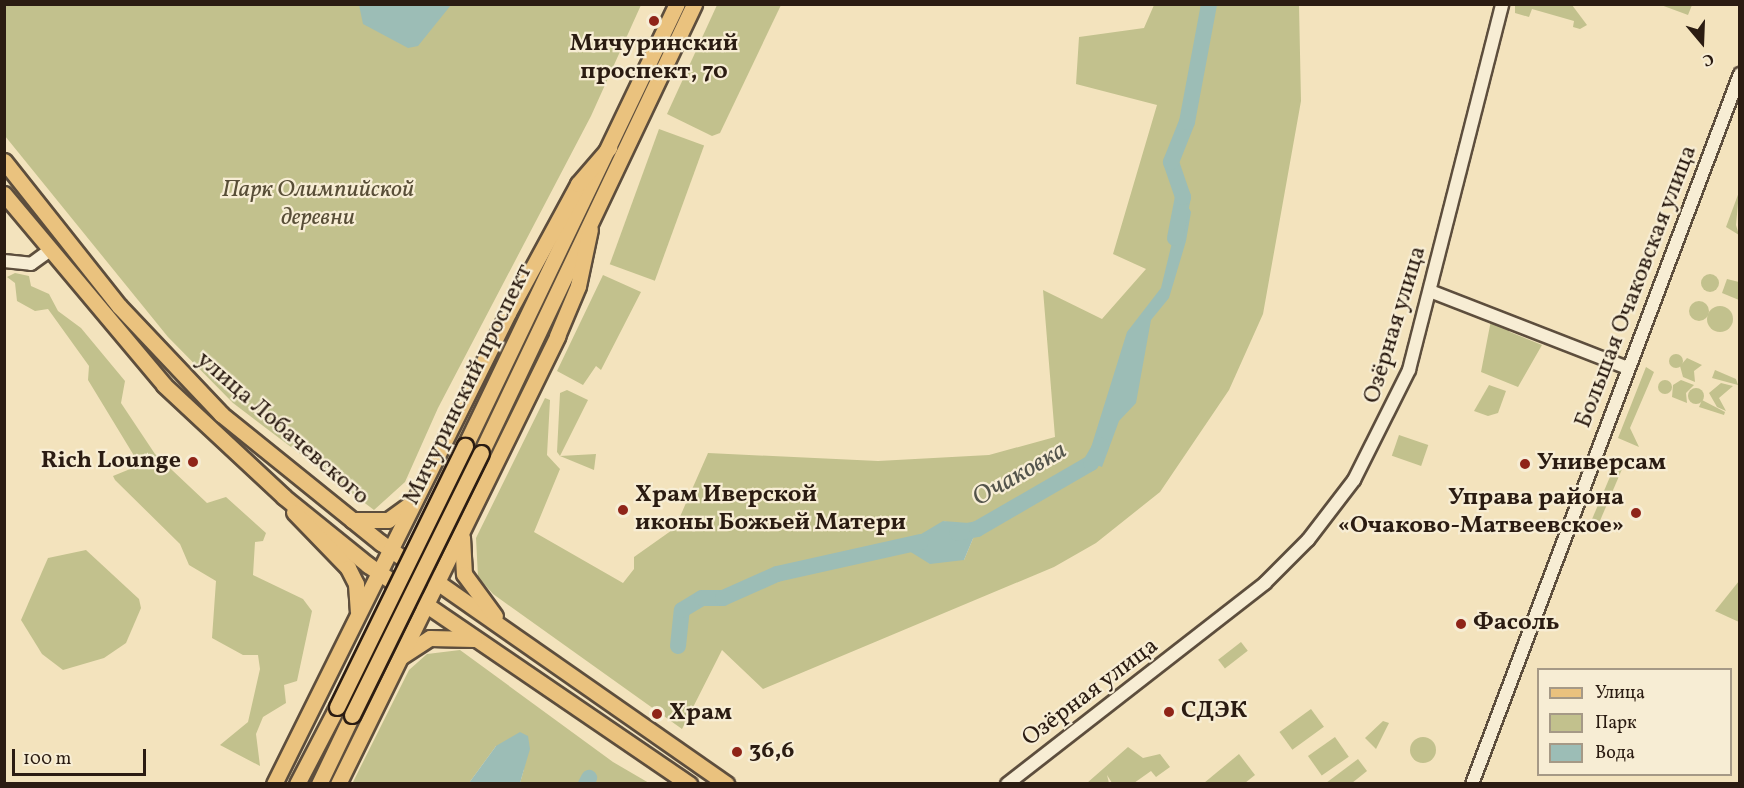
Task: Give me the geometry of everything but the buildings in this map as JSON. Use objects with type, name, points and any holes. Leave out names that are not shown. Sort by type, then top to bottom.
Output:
[{"type":"main road","name":"Мичуринский проспект","points":[[297,783],[337,707],[465,446],[677,4]]},
{"type":"main road","name":"Мичуринский проспект","points":[[319,783],[590,229],[694,4]]},
{"type":"main road","points":[[274,783],[357,614],[380,573],[419,490],[578,184],[609,148]]},
{"type":"main road","name":"улица Лобачевского","points":[[4,161],[119,306],[183,376],[352,520],[391,550],[726,783]]},
{"type":"main road","name":"улица Лобачевского","points":[[4,194],[164,385],[284,497],[380,573],[689,783]]},
{"type":"main road","points":[[338,783],[557,336],[578,286],[590,229]]},
{"type":"main road","points":[[429,471],[429,494],[441,508],[461,508],[478,497]]},
{"type":"main road","points":[[352,520],[394,518],[419,490]]},
{"type":"main road","points":[[284,497],[309,534],[348,568],[359,594],[357,614]]},
{"type":"main road","points":[[462,531],[464,574],[509,632]]},
{"type":"main road","points":[[398,660],[430,638],[449,634],[481,640]]},
{"type":"main road","points":[[337,657],[360,646],[372,649],[381,657],[386,685]]},
{"type":"street","name":"Озёрная улица","points":[[1007,783],[1244,601],[1308,540],[1354,480],[1389,419],[1409,370],[1502,4]]},
{"type":"street","name":"Большая Очаковская улица","points":[[1472,783],[1740,74]]},
{"type":"street","points":[[4,261],[31,264],[50,250]]},
{"type":"street","points":[[1430,291],[1628,368]]},
{"type":"green space","name":"Парк Олимпийской деревни","points":[[4,5],[641,5],[591,116],[438,408],[405,482],[374,510],[233,403],[168,337],[5,136]]},
{"type":"green space","points":[[717,5],[781,5],[720,133],[712,136],[667,114]]},
{"type":"green space","points":[[1154,5],[1299,5],[1301,101],[1263,314],[1229,390],[1160,492],[1096,543],[1054,567],[763,689],[722,650],[682,729],[493,594],[478,577],[476,538],[545,398],[550,400],[547,455],[560,469],[534,532],[623,583],[634,569],[634,557],[675,528],[708,453],[878,461],[989,455],[1055,437],[1043,290],[1102,319],[1146,269],[1113,254],[1157,105],[1076,84],[1079,37],[1144,28]],"holes":[[[943,521],[977,529],[964,560]]]},
{"type":"green space","points":[[1515,5],[1572,5],[1587,25],[1580,29],[1573,27],[1574,21],[1532,9],[1529,17],[1515,13]]},
{"type":"green space","points":[[1661,5],[1692,5],[1688,15]]},
{"type":"green space","points":[[659,129],[704,145],[655,281],[610,264]]},
{"type":"green space","points":[[1739,192],[1736,225],[1739,235],[1726,227]]},
{"type":"green space","points":[[15,273],[29,276],[31,286],[49,294],[58,311],[81,328],[125,381],[121,403],[155,454],[207,503],[226,497],[266,533],[263,541],[255,542],[253,575],[303,599],[312,611],[297,681],[284,685],[286,703],[263,717],[256,734],[260,766],[220,745],[248,722],[260,669],[258,655],[243,655],[212,638],[216,581],[189,565],[180,544],[115,480],[113,476],[135,467],[133,454],[88,380],[89,366],[48,309],[35,311],[17,301],[15,283],[7,277]]},
{"type":"green space","points":[[1710,274],[1716,277],[1719,283],[1716,289],[1710,292],[1704,289],[1701,283],[1704,277]]},
{"type":"green space","points":[[603,275],[641,292],[601,370],[596,366],[583,385],[557,371]]},
{"type":"green space","points":[[1727,279],[1739,282],[1739,300],[1722,293]]},
{"type":"green space","points":[[1695,301],[1703,301],[1709,307],[1709,315],[1703,321],[1695,321],[1689,315],[1689,307]]},
{"type":"green space","points":[[1720,306],[1729,310],[1733,319],[1729,328],[1720,332],[1711,328],[1707,319],[1711,310]]},
{"type":"green space","points":[[1492,315],[1510,332],[1542,345],[1518,387],[1481,372]]},
{"type":"green space","points":[[1676,354],[1681,356],[1683,361],[1681,366],[1676,368],[1671,366],[1669,361],[1671,356]]},
{"type":"green space","points":[[1687,358],[1702,365],[1694,371],[1695,382],[1683,377],[1680,366]]},
{"type":"green space","points":[[1646,367],[1654,372],[1630,428],[1639,447],[1618,438]]},
{"type":"green space","points":[[1715,370],[1736,379],[1738,385],[1712,378]]},
{"type":"green space","points":[[1665,380],[1670,382],[1672,387],[1670,392],[1665,394],[1660,392],[1658,387],[1660,382]]},
{"type":"green space","points":[[1681,380],[1694,385],[1686,393],[1687,403],[1672,397],[1673,385]]},
{"type":"green space","points":[[1721,383],[1733,386],[1719,398],[1726,411],[1717,407],[1709,393]]},
{"type":"green space","points":[[1489,385],[1506,391],[1498,413],[1488,416],[1474,411]]},
{"type":"green space","points":[[1696,388],[1702,390],[1704,396],[1702,402],[1696,404],[1690,402],[1688,396],[1690,390]]},
{"type":"green space","points":[[567,390],[588,400],[560,456],[557,452],[560,393]]},
{"type":"green space","points":[[1702,400],[1725,412],[1724,415],[1699,407]]},
{"type":"green space","points":[[1399,435],[1428,445],[1421,466],[1392,456]]},
{"type":"green space","points":[[596,454],[594,470],[560,456]]},
{"type":"green space","points":[[1615,465],[1622,468],[1595,533],[1588,529]]},
{"type":"green space","points":[[86,550],[139,599],[141,608],[126,643],[104,658],[63,670],[42,654],[21,620],[48,558]]},
{"type":"green space","points":[[1739,581],[1739,622],[1715,611]]},
{"type":"green space","points":[[1241,642],[1248,651],[1225,669],[1218,660]]},
{"type":"green space","points":[[460,650],[613,762],[649,783],[520,783],[524,769],[496,746],[469,783],[352,784],[409,670],[427,654]]},
{"type":"green space","points":[[1311,709],[1324,727],[1292,750],[1279,732]]},
{"type":"green space","points":[[1383,721],[1389,723],[1376,749],[1365,738]]},
{"type":"green space","points":[[1335,737],[1349,757],[1322,776],[1308,756]]},
{"type":"green space","points":[[1423,737],[1432,741],[1436,750],[1432,759],[1423,763],[1414,759],[1410,750],[1414,741]]},
{"type":"green space","points":[[1128,747],[1143,758],[1160,754],[1170,767],[1156,777],[1151,771],[1134,783],[1112,783],[1107,775],[1109,783],[1087,783]]},
{"type":"green space","points":[[1239,754],[1255,775],[1245,783],[1204,783]]},
{"type":"green space","points":[[1358,759],[1367,771],[1352,783],[1326,783]]},
{"type":"water","points":[[359,4],[451,5],[418,46],[408,48],[363,24]]},
{"type":"water","points":[[1183,197],[1191,212],[1186,241],[1169,298],[1151,320],[1136,403],[1119,421],[1102,467],[1091,463],[1089,454],[1127,332],[1161,288]]},
{"type":"water","points":[[943,521],[969,523],[977,529],[964,560],[930,564],[901,546]]},
{"type":"water","points":[[520,732],[528,736],[530,749],[520,783],[469,783],[496,746]]},
{"type":"waterway","name":"Очаковка","points":[[1175,238],[1183,197],[1171,162],[1187,122],[1209,4]]},
{"type":"waterway","name":"Очаковка","points":[[957,533],[977,529],[1091,463],[1101,446]]},
{"type":"waterway","name":"Очаковка","points":[[678,646],[682,610],[702,598],[723,598],[777,574],[920,542]]},
{"type":"waterway","name":"Очаковка","points":[[586,784],[589,778]]},
{"type":"place","name":"Мичуринский проспект, 70","points":[[654,21]]},
{"type":"place","name":"Rich Lounge","points":[[193,462]]},
{"type":"place","name":"Универсам","points":[[1525,464]]},
{"type":"place","name":"Храм Иверской иконы Божьей Матери","points":[[623,510]]},
{"type":"place","name":"Управа района «Очаково-Матвеевское»","points":[[1636,513]]},
{"type":"place","name":"Фасоль","points":[[1461,624]]},
{"type":"place","name":"СДЭК","points":[[1169,712]]},
{"type":"place","name":"Храм","points":[[657,714]]},
{"type":"place","name":"36,6","points":[[737,752]]}]
